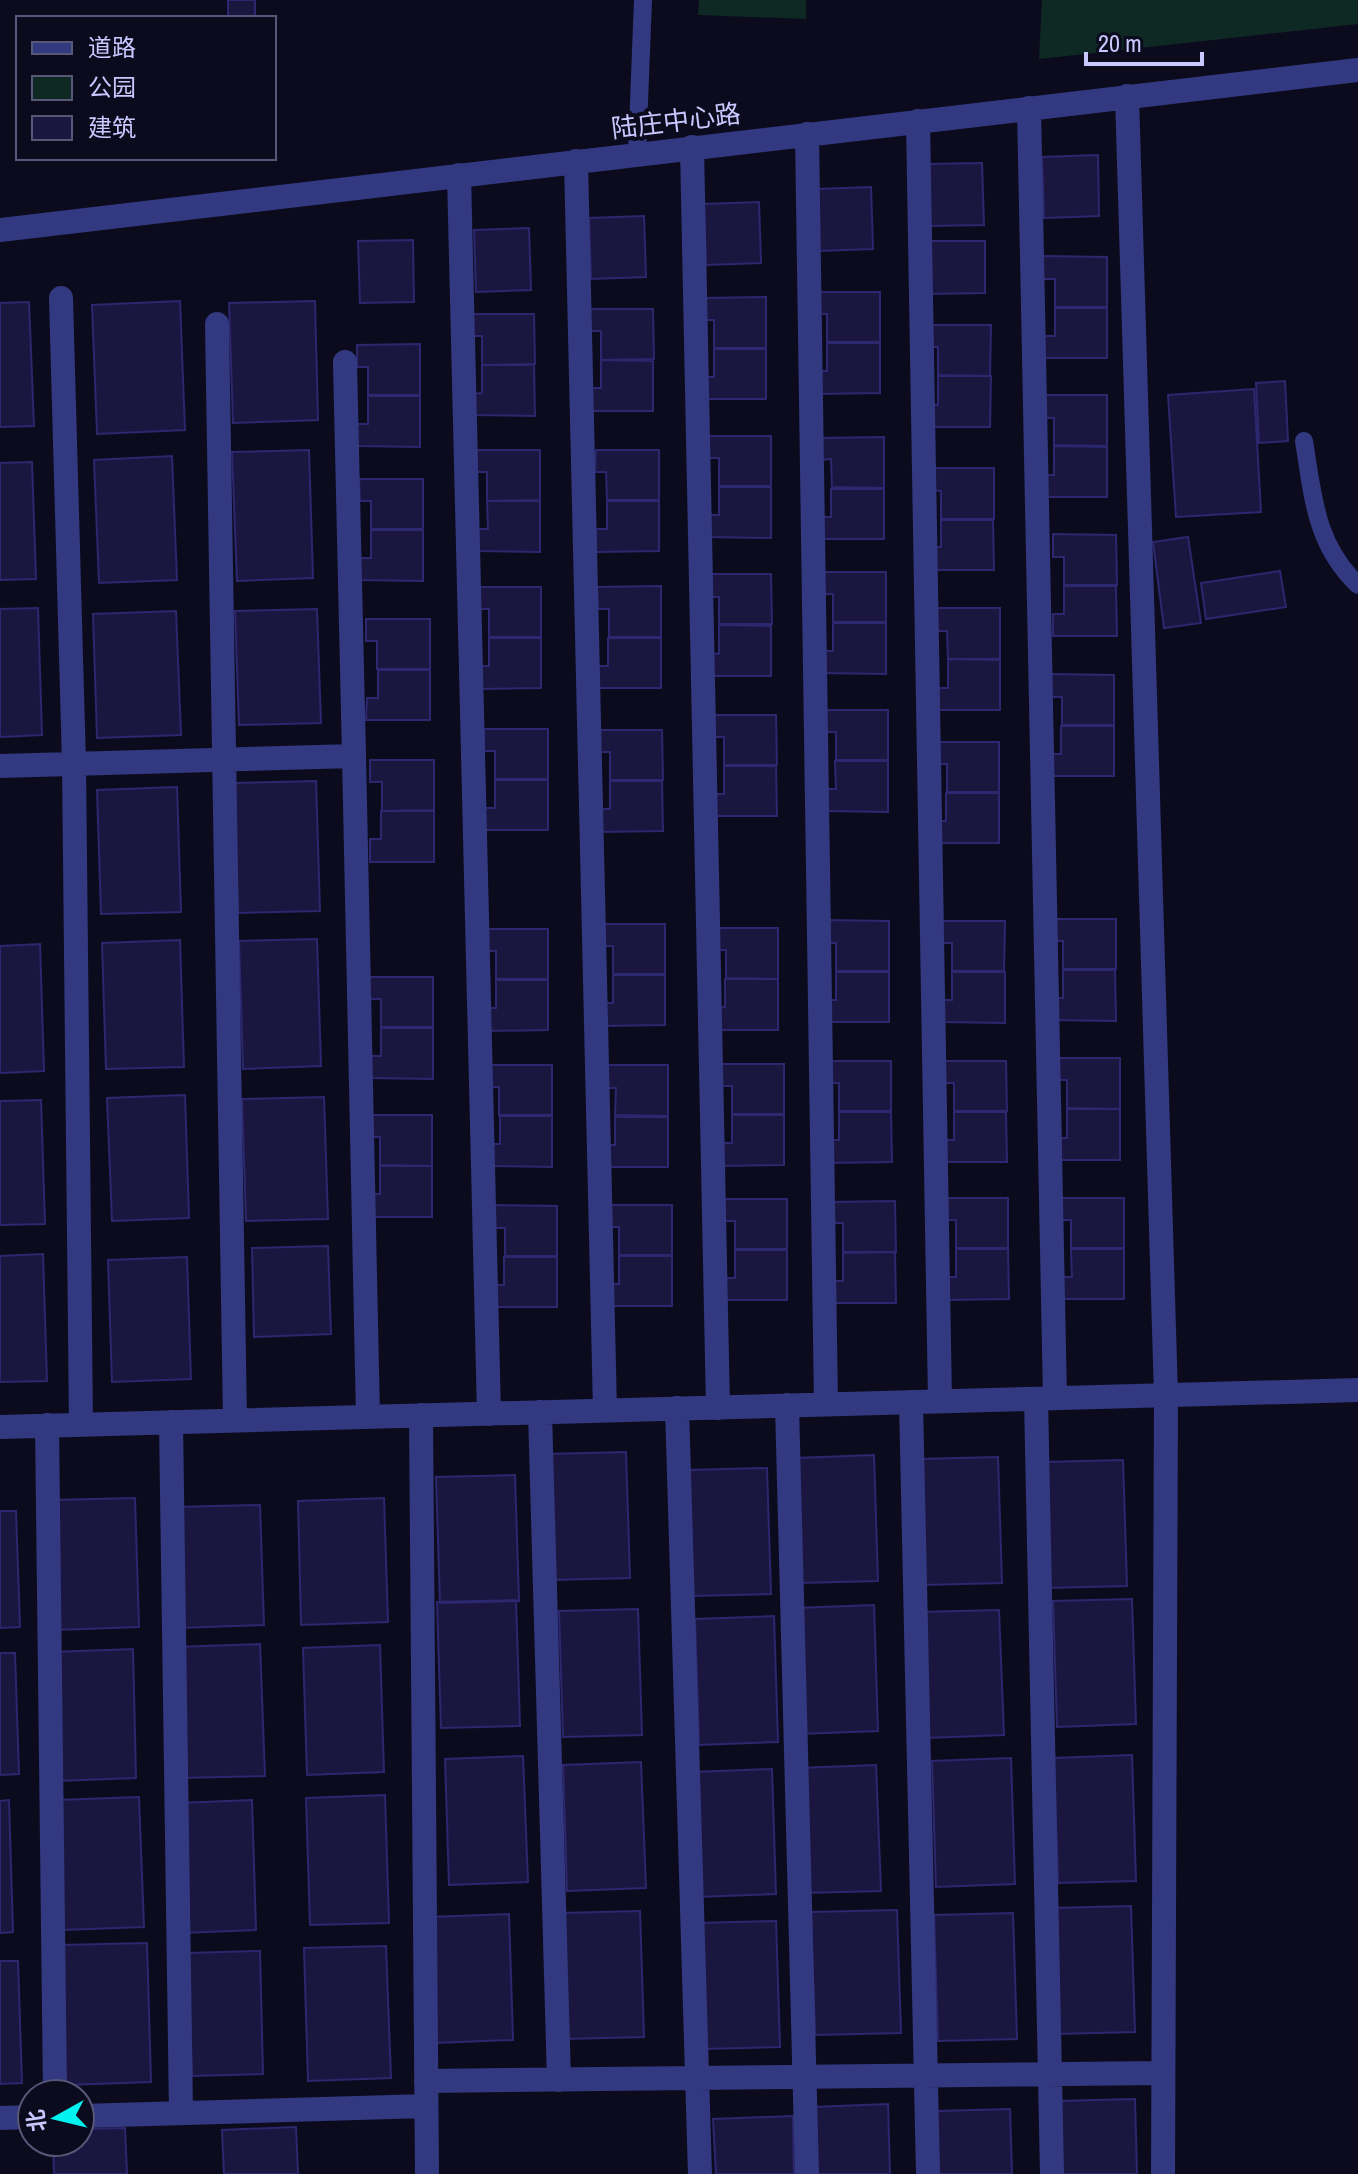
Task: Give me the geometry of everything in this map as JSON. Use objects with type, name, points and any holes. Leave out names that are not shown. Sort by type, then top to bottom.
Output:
[{"type":"street","name":"陆庄中心路","points":[[0,230],[1358,70]]},
{"type":"street","points":[[1127,96],[1166,1396],[1163,2174]]},
{"type":"street","points":[[1029,108],[1046,1398],[1052,2174]]},
{"type":"street","points":[[918,121],[940,1401]]},
{"type":"street","points":[[807,134],[826,1404]]},
{"type":"street","points":[[692,147],[718,1408]]},
{"type":"street","points":[[576,161],[605,1410]]},
{"type":"street","points":[[459,175],[489,1414]]},
{"type":"street","points":[[61,298],[74,764],[81,1424]]},
{"type":"street","points":[[217,324],[235,1420]]},
{"type":"street","points":[[345,362],[368,1417]]},
{"type":"street","points":[[0,766],[354,756]]},
{"type":"street","points":[[0,1427],[1358,1390]]},
{"type":"street","points":[[911,1402],[928,2174]]},
{"type":"street","points":[[787,1405],[807,2174]]},
{"type":"street","points":[[677,1408],[700,2174]]},
{"type":"street","points":[[540,1412],[559,2080]]},
{"type":"street","points":[[421,1415],[427,2174]]},
{"type":"street","points":[[171,1422],[181,2113]]},
{"type":"street","points":[[47,1425],[55,2078]]},
{"type":"street","points":[[426,2081],[1162,2073]]},
{"type":"street","points":[[96,2116],[426,2106]]},
{"type":"lane","points":[[637,153],[643,0]]},
{"type":"lane","points":[[1304,441],[1318,524],[1328,548],[1343,571],[1358,585]]},
{"type":"green space","points":[[699,0],[806,0],[806,19],[698,15]]},
{"type":"green space","points":[[1042,0],[1358,0],[1358,24],[1039,59]]},
{"type":"building","points":[[228,0],[255,0],[255,16],[228,16]]},
{"type":"building","points":[[1098,155],[1099,216],[1044,218],[1042,157]]},
{"type":"building","points":[[982,163],[984,225],[928,226],[927,164]]},
{"type":"building","points":[[871,187],[873,249],[818,251],[816,189]]},
{"type":"building","points":[[759,202],[761,263],[706,265],[704,204]]},
{"type":"building","points":[[644,216],[646,277],[591,279],[589,218]]},
{"type":"building","points":[[529,228],[531,290],[476,292],[474,230]]},
{"type":"building","points":[[413,240],[414,302],[360,303],[358,241]]},
{"type":"building","points":[[928,241],[985,241],[985,293],[928,294]]},
{"type":"building","points":[[1043,256],[1107,257],[1107,307],[1055,307],[1055,279],[1043,279]]},
{"type":"building","points":[[816,292],[880,292],[880,342],[827,342],[827,314],[816,314]]},
{"type":"building","points":[[766,297],[766,348],[714,348],[714,320],[703,320],[703,298]]},
{"type":"building","points":[[180,301],[185,430],[97,434],[92,305]]},
{"type":"building","points":[[315,301],[318,420],[233,423],[229,303]]},
{"type":"building","points":[[29,302],[34,426],[0,427],[0,303]]},
{"type":"building","points":[[1055,308],[1107,308],[1107,358],[1043,358],[1044,336],[1055,336]]},
{"type":"building","points":[[590,309],[653,309],[654,359],[601,360],[601,331],[590,331]]},
{"type":"building","points":[[471,314],[534,314],[535,364],[482,365],[482,336],[471,336]]},
{"type":"building","points":[[927,325],[991,325],[990,376],[938,375],[938,347],[927,347]]},
{"type":"building","points":[[827,343],[880,343],[880,393],[816,394],[816,371],[827,371]]},
{"type":"building","points":[[420,344],[420,395],[368,395],[368,367],[357,367],[357,345]]},
{"type":"building","points":[[714,349],[766,349],[766,399],[703,399],[703,377],[714,377]]},
{"type":"building","points":[[601,360],[653,361],[653,411],[590,411],[590,388],[601,388]]},
{"type":"building","points":[[482,365],[534,365],[535,416],[471,415],[471,394],[482,393]]},
{"type":"building","points":[[938,376],[991,376],[990,427],[927,427],[927,405],[938,405]]},
{"type":"building","points":[[1285,381],[1288,441],[1259,443],[1256,383]]},
{"type":"building","points":[[1254,389],[1261,512],[1176,517],[1168,395]]},
{"type":"building","points":[[1043,395],[1107,395],[1107,446],[1054,445],[1054,418],[1043,418]]},
{"type":"building","points":[[368,396],[420,396],[420,447],[357,446],[357,424],[368,424]]},
{"type":"building","points":[[708,436],[771,436],[771,486],[719,486],[719,458],[708,458]]},
{"type":"building","points":[[884,437],[884,488],[832,487],[831,459],[820,460],[820,438]]},
{"type":"building","points":[[1054,446],[1107,447],[1107,497],[1043,497],[1043,475],[1054,475]]},
{"type":"building","points":[[309,450],[313,578],[237,581],[232,452]]},
{"type":"building","points":[[476,450],[540,450],[540,500],[487,501],[487,472],[476,472]]},
{"type":"building","points":[[596,450],[659,450],[659,500],[607,500],[606,472],[595,472]]},
{"type":"building","points":[[172,456],[177,580],[99,583],[94,460]]},
{"type":"building","points":[[32,462],[36,579],[0,580],[0,463]]},
{"type":"building","points":[[930,468],[994,468],[994,519],[941,519],[941,491],[930,490]]},
{"type":"building","points":[[359,479],[423,479],[423,529],[371,529],[371,501],[360,501]]},
{"type":"building","points":[[719,487],[771,487],[771,538],[708,537],[708,515],[719,515]]},
{"type":"building","points":[[831,489],[884,489],[884,539],[820,539],[820,517],[831,517]]},
{"type":"building","points":[[487,501],[540,501],[540,552],[476,551],[476,529],[488,529]]},
{"type":"building","points":[[607,501],[659,501],[659,551],[596,552],[596,529],[607,529]]},
{"type":"building","points":[[941,520],[993,520],[994,570],[930,570],[930,547],[941,547]]},
{"type":"building","points":[[371,530],[423,530],[423,581],[360,580],[359,558],[371,558]]},
{"type":"building","points":[[1053,534],[1116,535],[1117,585],[1064,585],[1064,557],[1053,557]]},
{"type":"building","points":[[1188,537],[1201,623],[1164,628],[1153,542]]},
{"type":"building","points":[[1280,571],[1286,607],[1206,619],[1201,583]]},
{"type":"building","points":[[822,572],[886,572],[886,622],[833,622],[833,594],[822,594]]},
{"type":"building","points":[[708,574],[771,574],[772,624],[719,624],[719,597],[708,597]]},
{"type":"building","points":[[661,586],[661,637],[609,637],[609,609],[598,609],[597,587]]},
{"type":"building","points":[[1064,586],[1116,586],[1117,636],[1053,636],[1053,614],[1064,614]]},
{"type":"building","points":[[477,587],[541,587],[541,637],[489,637],[489,609],[478,609]]},
{"type":"building","points":[[38,608],[42,735],[0,737],[0,609]]},
{"type":"building","points":[[937,608],[1000,608],[1000,659],[948,659],[947,631],[936,631]]},
{"type":"building","points":[[317,609],[321,723],[239,725],[235,611]]},
{"type":"building","points":[[176,611],[181,735],[97,738],[93,614]]},
{"type":"building","points":[[366,619],[430,619],[430,669],[377,669],[377,641],[366,641]]},
{"type":"building","points":[[833,623],[886,623],[886,674],[822,673],[822,651],[833,651]]},
{"type":"building","points":[[719,625],[771,626],[771,676],[708,676],[708,653],[719,654]]},
{"type":"building","points":[[489,638],[541,638],[541,688],[478,689],[477,666],[489,666]]},
{"type":"building","points":[[608,638],[661,638],[661,688],[597,688],[597,666],[608,666]]},
{"type":"building","points":[[948,659],[1000,660],[1000,710],[936,710],[937,688],[948,688]]},
{"type":"building","points":[[378,670],[430,670],[430,720],[366,720],[367,698],[378,698]]},
{"type":"building","points":[[1050,674],[1114,675],[1114,725],[1062,725],[1062,697],[1050,697]]},
{"type":"building","points":[[824,710],[888,710],[888,760],[836,760],[836,732],[824,732]]},
{"type":"building","points":[[713,715],[776,715],[777,765],[724,765],[724,737],[713,737]]},
{"type":"building","points":[[1061,726],[1114,726],[1114,776],[1050,776],[1050,754],[1061,754]]},
{"type":"building","points":[[484,729],[548,729],[548,779],[495,779],[495,751],[484,751]]},
{"type":"building","points":[[599,730],[662,730],[663,780],[610,780],[610,752],[599,752]]},
{"type":"building","points":[[935,742],[999,742],[999,792],[947,792],[947,764],[936,764]]},
{"type":"building","points":[[370,760],[434,760],[434,810],[382,811],[382,782],[370,782]]},
{"type":"building","points":[[835,761],[888,761],[888,812],[824,811],[824,789],[836,789]]},
{"type":"building","points":[[724,766],[776,766],[777,816],[713,816],[713,794],[724,794]]},
{"type":"building","points":[[495,780],[548,780],[548,830],[484,830],[484,808],[495,808]]},
{"type":"building","points":[[316,781],[320,911],[238,913],[233,783]]},
{"type":"building","points":[[610,781],[662,781],[663,831],[599,832],[599,809],[610,809]]},
{"type":"building","points":[[177,787],[181,912],[101,914],[97,790]]},
{"type":"building","points":[[946,793],[999,793],[999,843],[936,843],[935,821],[946,821]]},
{"type":"building","points":[[381,811],[434,811],[434,862],[370,862],[370,839],[381,839]]},
{"type":"building","points":[[1052,919],[1116,919],[1116,969],[1063,969],[1063,941],[1052,941]]},
{"type":"building","points":[[825,920],[889,921],[889,971],[836,971],[836,943],[825,943]]},
{"type":"building","points":[[941,921],[1005,921],[1004,971],[952,971],[952,943],[941,943]]},
{"type":"building","points":[[602,924],[665,924],[665,974],[613,974],[613,946],[601,946]]},
{"type":"building","points":[[714,928],[778,928],[778,979],[726,978],[726,950],[715,950]]},
{"type":"building","points":[[484,929],[548,929],[548,979],[496,979],[496,951],[485,951]]},
{"type":"building","points":[[317,939],[321,1066],[243,1069],[239,941]]},
{"type":"building","points":[[180,940],[184,1067],[106,1069],[102,943]]},
{"type":"building","points":[[40,944],[44,1071],[0,1073],[0,946]]},
{"type":"building","points":[[1063,970],[1115,970],[1116,1021],[1052,1020],[1052,998],[1063,998]]},
{"type":"building","points":[[836,972],[889,972],[889,1022],[825,1022],[825,1000],[836,1000]]},
{"type":"building","points":[[952,972],[1005,972],[1005,1023],[941,1022],[941,1000],[952,1000]]},
{"type":"building","points":[[613,975],[665,975],[665,1025],[602,1026],[602,1003],[613,1003]]},
{"type":"building","points":[[369,977],[433,977],[433,1027],[381,1027],[381,999],[370,999]]},
{"type":"building","points":[[725,979],[778,979],[778,1030],[715,1030],[714,1008],[725,1007]]},
{"type":"building","points":[[496,980],[548,980],[548,1030],[485,1031],[484,1008],[496,1008]]},
{"type":"building","points":[[381,1028],[433,1028],[433,1079],[370,1078],[369,1056],[381,1056]]},
{"type":"building","points":[[1056,1058],[1120,1058],[1120,1109],[1067,1108],[1067,1080],[1056,1080]]},
{"type":"building","points":[[828,1061],[891,1061],[891,1111],[839,1111],[839,1083],[828,1083]]},
{"type":"building","points":[[943,1061],[1006,1061],[1007,1111],[954,1111],[954,1083],[943,1083]]},
{"type":"building","points":[[721,1064],[784,1064],[784,1114],[732,1114],[732,1086],[721,1086]]},
{"type":"building","points":[[488,1065],[552,1065],[552,1115],[499,1115],[499,1087],[488,1087]]},
{"type":"building","points":[[604,1065],[668,1065],[668,1116],[615,1115],[616,1088],[604,1088]]},
{"type":"building","points":[[185,1095],[189,1218],[112,1221],[107,1098]]},
{"type":"building","points":[[324,1097],[328,1219],[246,1221],[242,1099]]},
{"type":"building","points":[[41,1100],[45,1224],[0,1225],[0,1101]]},
{"type":"building","points":[[1067,1109],[1120,1109],[1120,1160],[1056,1160],[1056,1138],[1067,1138]]},
{"type":"building","points":[[839,1112],[891,1112],[892,1162],[828,1163],[828,1140],[839,1140]]},
{"type":"building","points":[[954,1112],[1006,1112],[1007,1162],[943,1162],[943,1140],[954,1140]]},
{"type":"building","points":[[368,1115],[432,1115],[432,1166],[380,1165],[380,1137],[368,1137]]},
{"type":"building","points":[[732,1115],[784,1115],[784,1165],[721,1166],[721,1143],[732,1143]]},
{"type":"building","points":[[500,1116],[552,1116],[552,1167],[488,1166],[488,1144],[500,1144]]},
{"type":"building","points":[[615,1117],[668,1117],[668,1167],[604,1167],[604,1145],[615,1145]]},
{"type":"building","points":[[380,1166],[432,1166],[432,1217],[368,1217],[368,1194],[380,1194]]},
{"type":"building","points":[[945,1198],[1008,1198],[1008,1248],[956,1248],[956,1220],[945,1220]]},
{"type":"building","points":[[1060,1198],[1124,1198],[1124,1248],[1071,1248],[1071,1220],[1060,1220]]},
{"type":"building","points":[[724,1199],[787,1199],[787,1249],[735,1249],[735,1221],[724,1221]]},
{"type":"building","points":[[895,1201],[896,1252],[843,1252],[843,1223],[832,1223],[832,1202]]},
{"type":"building","points":[[493,1205],[557,1206],[557,1256],[505,1256],[505,1228],[493,1228]]},
{"type":"building","points":[[608,1205],[672,1205],[672,1255],[619,1255],[619,1227],[608,1227]]},
{"type":"building","points":[[328,1246],[331,1334],[254,1337],[252,1248]]},
{"type":"building","points":[[956,1249],[1008,1249],[1009,1299],[945,1300],[945,1277],[956,1277]]},
{"type":"building","points":[[1071,1249],[1124,1249],[1124,1299],[1060,1299],[1060,1277],[1072,1277]]},
{"type":"building","points":[[735,1250],[787,1250],[787,1300],[724,1300],[724,1278],[735,1278]]},
{"type":"building","points":[[895,1252],[896,1303],[832,1303],[832,1281],[843,1281],[843,1253]]},
{"type":"building","points":[[43,1254],[47,1381],[0,1382],[0,1256]]},
{"type":"building","points":[[619,1256],[672,1256],[672,1306],[608,1306],[608,1284],[619,1284]]},
{"type":"building","points":[[187,1257],[191,1379],[112,1382],[108,1260]]},
{"type":"building","points":[[504,1257],[557,1257],[557,1307],[494,1307],[493,1285],[504,1285]]},
{"type":"building","points":[[626,1452],[630,1578],[552,1580],[547,1454]]},
{"type":"building","points":[[874,1455],[878,1581],[799,1583],[795,1458]]},
{"type":"building","points":[[998,1457],[1002,1583],[923,1585],[919,1459]]},
{"type":"building","points":[[1123,1460],[1127,1586],[1048,1588],[1044,1462]]},
{"type":"building","points":[[767,1468],[771,1594],[692,1596],[688,1470]]},
{"type":"building","points":[[515,1475],[519,1601],[440,1603],[436,1477]]},
{"type":"building","points":[[135,1498],[139,1627],[55,1630],[51,1500]]},
{"type":"building","points":[[384,1498],[388,1622],[301,1625],[298,1501]]},
{"type":"building","points":[[260,1505],[264,1625],[178,1628],[174,1507]]},
{"type":"building","points":[[0,1511],[16,1511],[20,1627],[0,1628]]},
{"type":"building","points":[[1132,1599],[1136,1724],[1057,1727],[1053,1601]]},
{"type":"building","points":[[516,1600],[520,1726],[441,1728],[437,1602]]},
{"type":"building","points":[[874,1605],[878,1731],[799,1734],[795,1608]]},
{"type":"building","points":[[638,1609],[642,1735],[563,1737],[559,1611]]},
{"type":"building","points":[[999,1610],[1004,1735],[925,1738],[921,1612]]},
{"type":"building","points":[[774,1616],[778,1742],[699,1745],[695,1619]]},
{"type":"building","points":[[260,1644],[265,1776],[180,1778],[175,1647]]},
{"type":"building","points":[[380,1645],[384,1772],[307,1775],[303,1648]]},
{"type":"building","points":[[133,1649],[136,1778],[56,1781],[52,1652]]},
{"type":"building","points":[[0,1653],[15,1653],[19,1774],[0,1775]]},
{"type":"building","points":[[1132,1755],[1136,1881],[1058,1883],[1054,1758]]},
{"type":"building","points":[[523,1756],[528,1882],[449,1885],[445,1759]]},
{"type":"building","points":[[1011,1758],[1015,1884],[936,1887],[932,1761]]},
{"type":"building","points":[[641,1762],[646,1888],[567,1891],[563,1765]]},
{"type":"building","points":[[876,1765],[881,1891],[802,1893],[798,1768]]},
{"type":"building","points":[[772,1769],[776,1894],[697,1897],[693,1772]]},
{"type":"building","points":[[385,1795],[389,1923],[310,1925],[306,1798]]},
{"type":"building","points":[[139,1797],[144,1927],[61,1930],[57,1800]]},
{"type":"building","points":[[9,1800],[13,1932],[0,1933],[0,1801]]},
{"type":"building","points":[[252,1800],[256,1930],[183,1933],[178,1803]]},
{"type":"building","points":[[1131,1906],[1135,2032],[1056,2034],[1051,1908]]},
{"type":"building","points":[[897,1910],[901,2033],[815,2035],[811,1912]]},
{"type":"building","points":[[640,1911],[644,2037],[565,2039],[561,1913]]},
{"type":"building","points":[[1013,1913],[1017,2039],[938,2041],[934,1915]]},
{"type":"building","points":[[509,1914],[513,2040],[434,2043],[430,1917]]},
{"type":"building","points":[[776,1921],[780,2047],[701,2049],[697,1923]]},
{"type":"building","points":[[147,1943],[151,2082],[96,2084],[96,2078],[66,2078],[61,1945]]},
{"type":"building","points":[[386,1946],[391,2078],[308,2081],[304,1948]]},
{"type":"building","points":[[260,1951],[263,2074],[192,2076],[188,1953]]},
{"type":"building","points":[[0,1961],[18,1961],[22,2078],[16,2078],[16,2083],[0,2084]]},
{"type":"building","points":[[1135,2099],[1137,2174],[1059,2174],[1056,2101]]},
{"type":"building","points":[[888,2104],[890,2174],[815,2174],[813,2107]]},
{"type":"building","points":[[1010,2109],[1012,2174],[939,2174],[937,2111]]},
{"type":"building","points":[[793,2116],[794,2174],[716,2174],[713,2119]]},
{"type":"building","points":[[296,2127],[298,2174],[224,2174],[222,2130]]},
{"type":"building","points":[[125,2128],[127,2174],[54,2174],[54,2158],[96,2158],[96,2129]]}]
